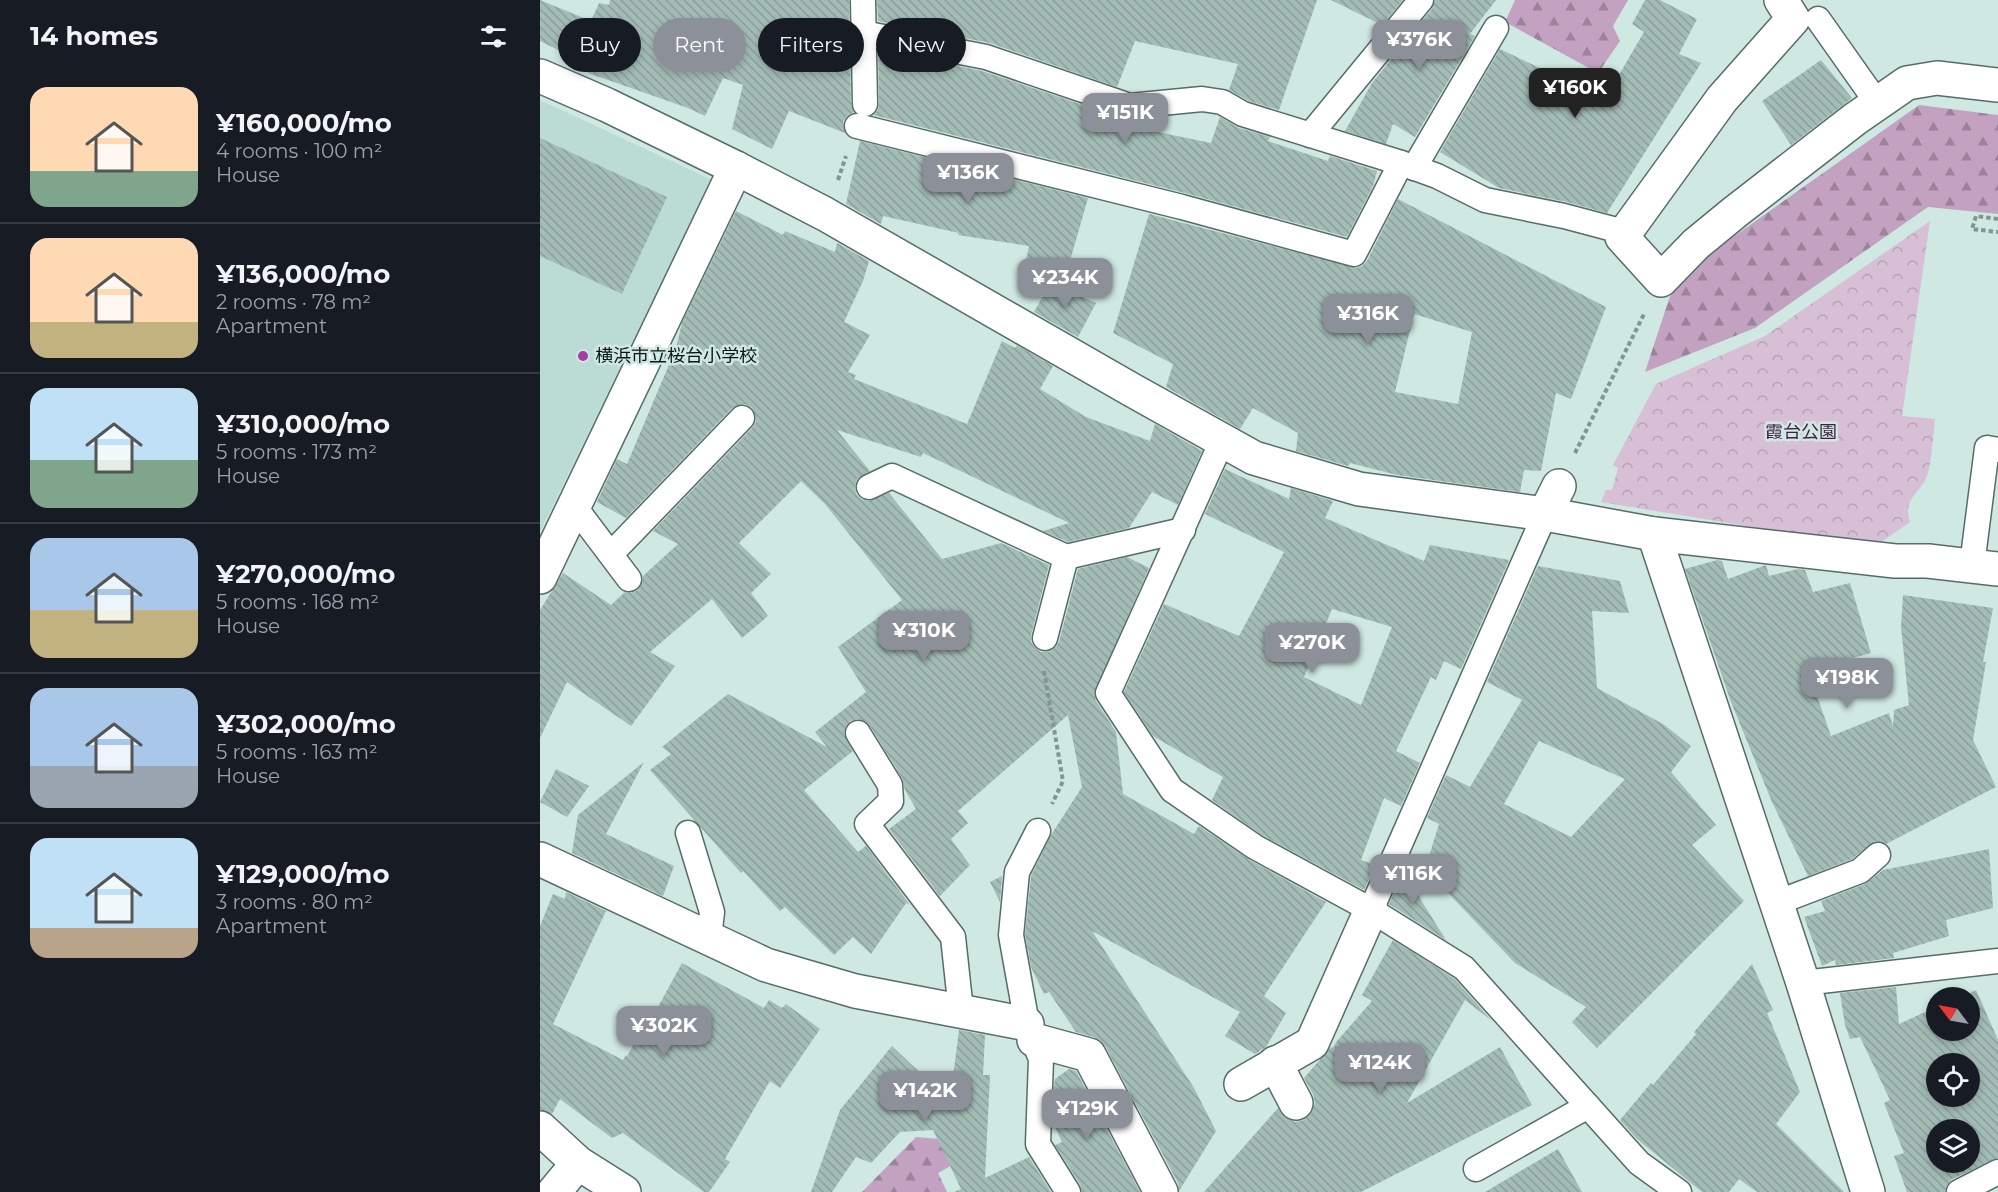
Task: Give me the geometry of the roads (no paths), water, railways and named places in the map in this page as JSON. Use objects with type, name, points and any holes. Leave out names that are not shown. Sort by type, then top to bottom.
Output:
[{"type":"street","points":[[1781,0],[1793,19],[1722,99],[1622,237],[1661,280],[1696,244],[1906,83],[1937,78],[1998,85]]},
{"type":"street","points":[[540,76],[607,105],[825,214],[1254,458],[1359,489],[1552,500],[1654,534],[1895,561],[1928,561],[1985,567]]},
{"type":"street","points":[[540,577],[736,168]]},
{"type":"street","points":[[1654,534],[1803,983],[1868,1192]]},
{"type":"street","points":[[540,859],[766,965],[855,991],[961,1011],[1030,1032],[1089,1055],[1161,1192]]},
{"type":"street","points":[[1241,1084],[1312,1043],[1371,910]]},
{"type":"street","points":[[1275,1064],[1296,1103]]},
{"type":"street","points":[[540,1128],[578,1163],[624,1192]]},
{"type":"street","points":[[554,1192],[578,1163]]},
{"type":"lane","points":[[863,0],[863,18]]},
{"type":"lane","points":[[1310,135],[1421,0]]},
{"type":"lane","points":[[1818,19],[1878,104]]},
{"type":"lane","points":[[862,72],[861,115],[1158,201],[1354,254],[1496,28]]},
{"type":"lane","points":[[864,33],[986,57],[1130,106],[1202,99],[1221,102],[1243,114],[1437,176],[1485,200],[1564,216],[1613,229],[1622,237]]},
{"type":"lane","points":[[610,554],[742,418]]},
{"type":"lane","points":[[1222,441],[1108,693],[1172,790],[1255,847],[1371,910],[1464,968],[1639,1162],[1679,1192]]},
{"type":"lane","points":[[1985,567],[1987,448],[1998,450]]},
{"type":"lane","points":[[868,487],[892,476],[1066,557],[1183,530]]},
{"type":"lane","points":[[1371,910],[1552,500]]},
{"type":"lane","points":[[574,506],[630,579]]},
{"type":"lane","points":[[1045,638],[1066,557]]},
{"type":"lane","points":[[858,733],[890,785],[891,801],[867,824],[953,937],[961,1011]]},
{"type":"lane","points":[[1038,831],[1017,872],[1011,935],[1030,1032],[1041,1059],[1038,1144],[1068,1192]]},
{"type":"lane","points":[[688,833],[712,912],[709,938]]},
{"type":"lane","points":[[1776,903],[1860,871],[1878,855]]},
{"type":"lane","points":[[1803,983],[1998,961]]},
{"type":"lane","points":[[1476,1169],[1588,1106]]},
{"type":"lane","points":[[1959,1192],[1998,1172]]},
{"type":"place","name":"横浜市立桜台小学校","points":[[583,356]]},
{"type":"park label","name":"霞台公園","points":[[1801,432]]}]
